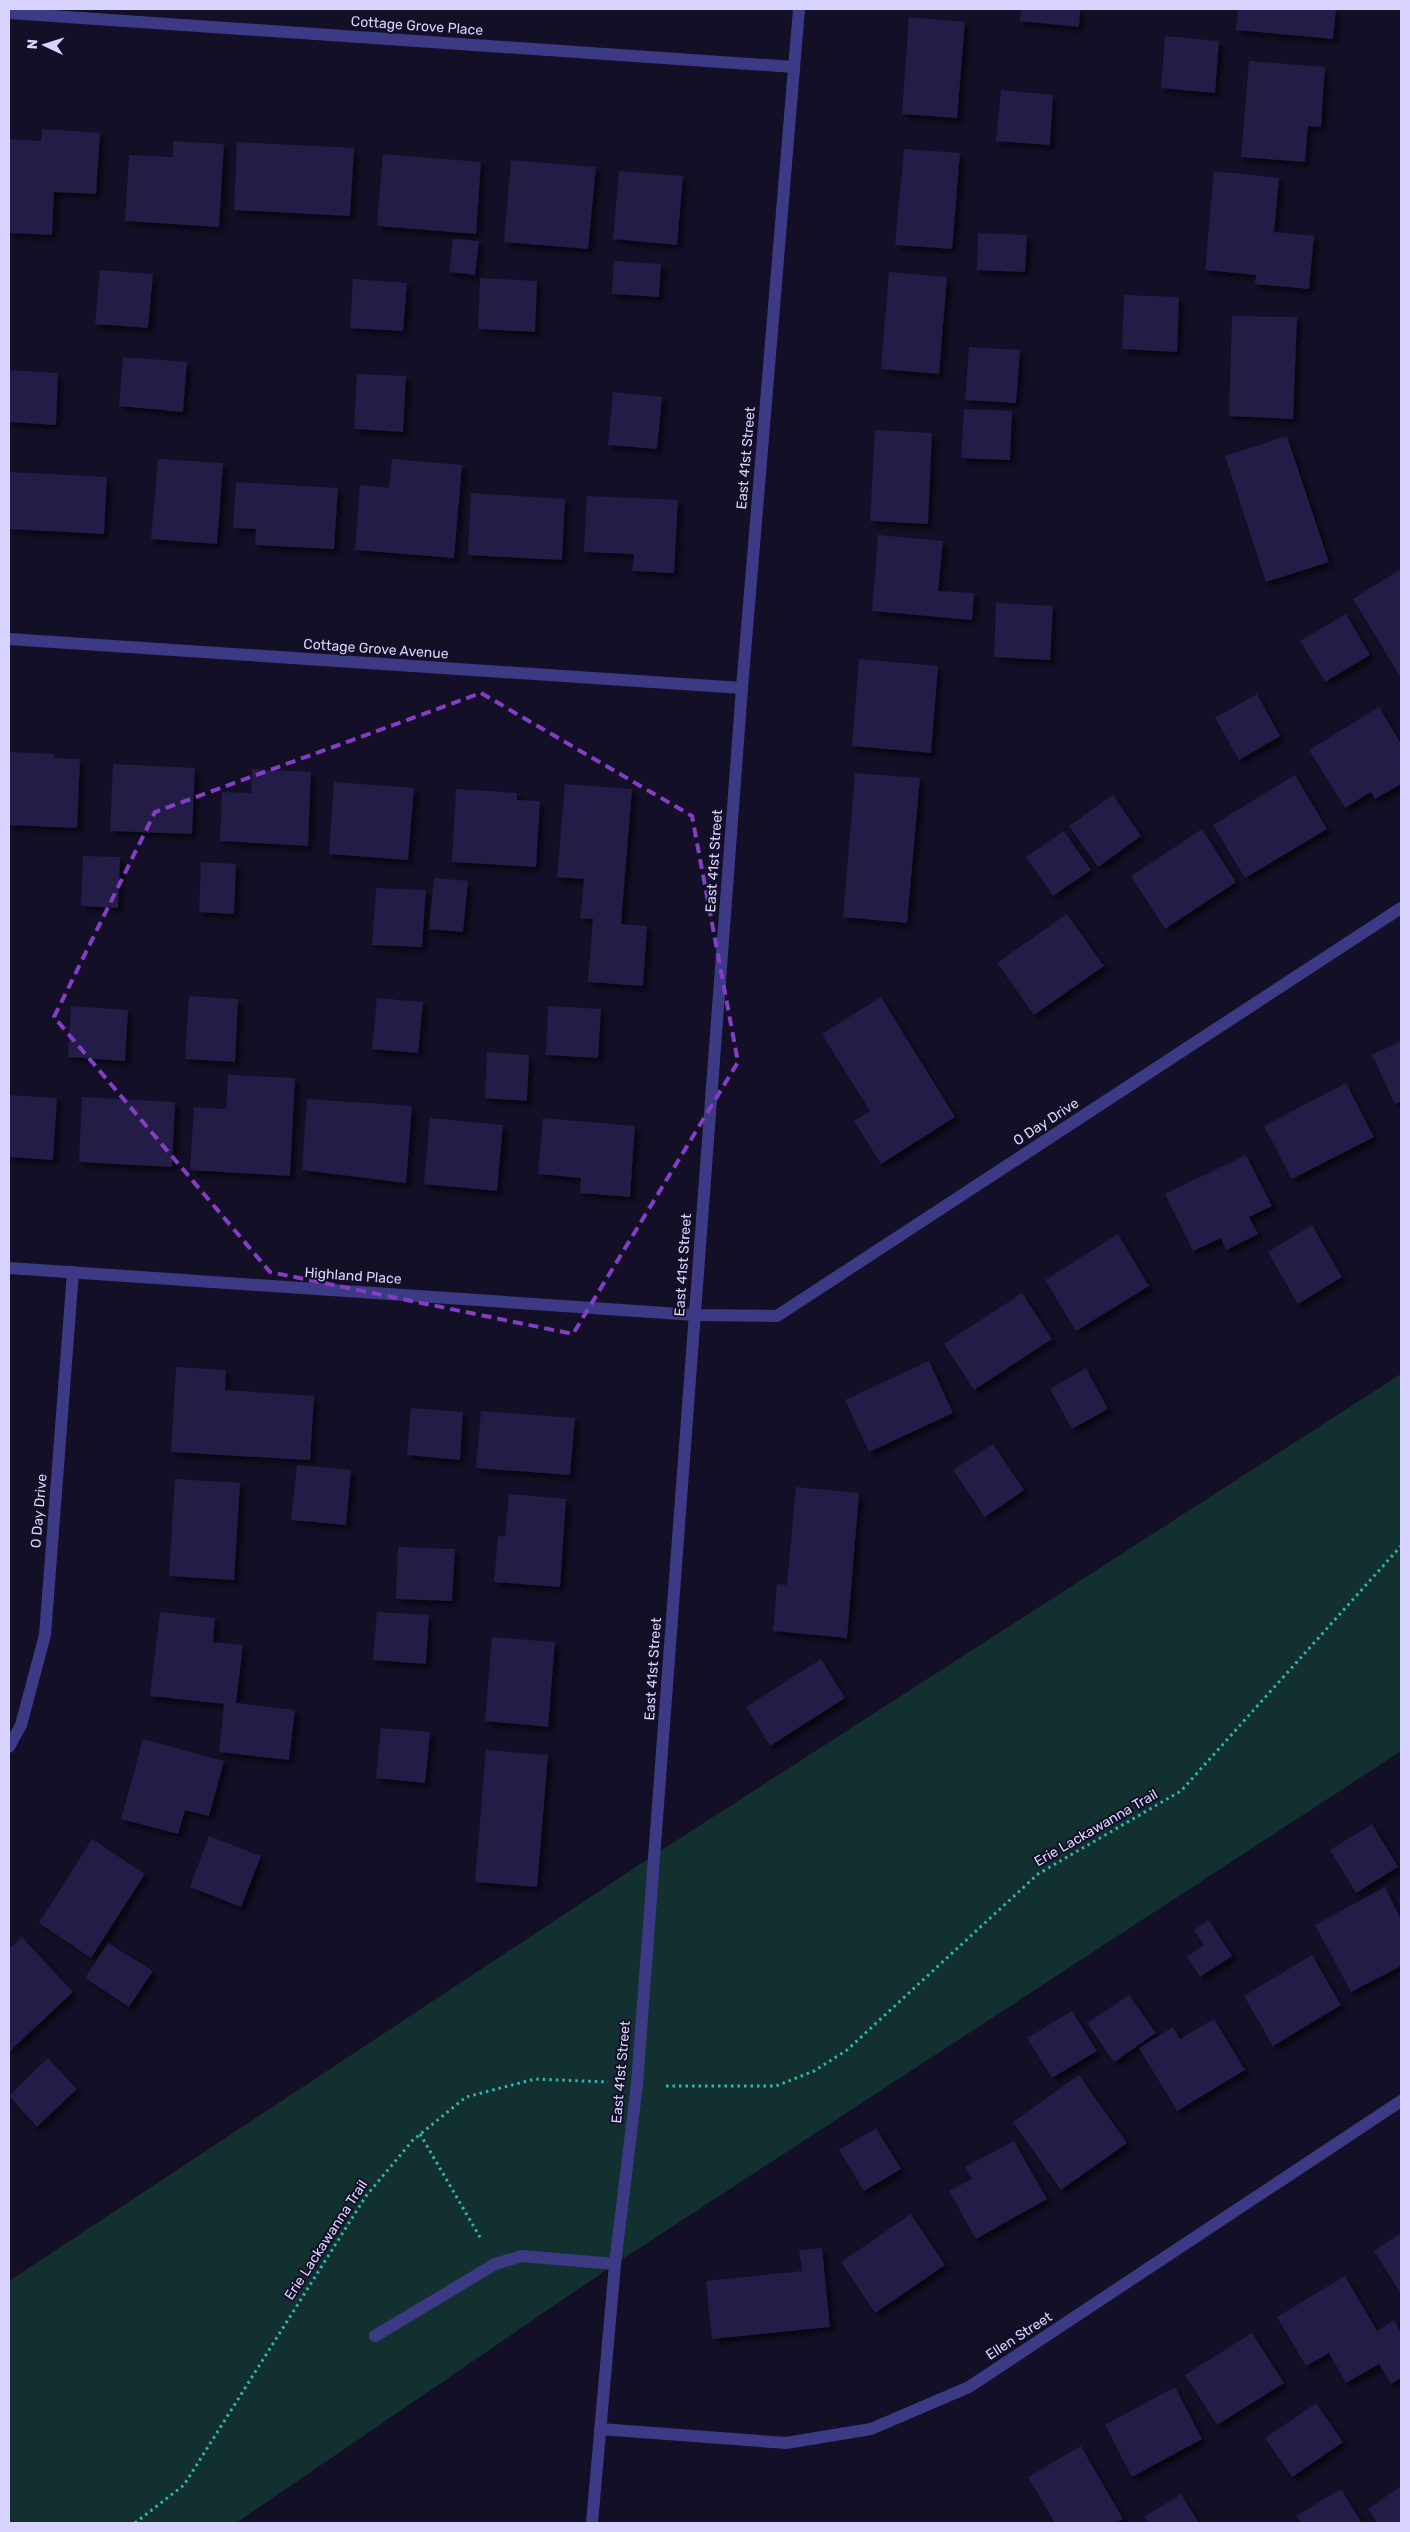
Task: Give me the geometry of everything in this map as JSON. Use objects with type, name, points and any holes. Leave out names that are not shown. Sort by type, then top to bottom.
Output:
[{"type":"street","name":"East 41st Street","points":[[592,2523],[615,2264],[637,2084],[742,688],[799,9]]},
{"type":"street","name":"Cottage Grove Place","points":[[9,13],[794,68]]},
{"type":"street","name":"Cottage Grove Avenue","points":[[9,639],[742,688]]},
{"type":"street","name":"O Day Drive","points":[[695,1315],[777,1316],[1401,908]]},
{"type":"street","name":"Highland Place","points":[[9,1268],[695,1315]]},
{"type":"street","name":"O Day Drive","points":[[9,1748],[21,1725],[44,1635],[74,1272]]},
{"type":"street","name":"Ellen Street","points":[[600,2429],[786,2443],[871,2429],[969,2387],[1401,2101]]},
{"type":"street","points":[[374,2336],[495,2264],[522,2256],[615,2264]]},
{"type":"path","name":"Erie Lackawanna Trail","points":[[676,2086],[776,2086],[814,2072],[847,2050],[1038,1874],[1181,1792],[1401,1546]]},
{"type":"path","name":"Erie Lackawanna Trail","points":[[135,2523],[184,2484],[366,2196],[412,2140],[466,2097],[535,2079],[610,2082]]},
{"type":"path","points":[[420,2134],[495,2264]]},
{"type":"highlighted area","points":[[481,693],[692,816],[738,1062],[573,1334],[270,1272],[54,1017],[155,812]]},
{"type":"green space","points":[[1401,1374],[1401,1751],[615,2264],[236,2523],[9,2523],[9,2281],[654,1855]]},
{"type":"building","points":[[1021,9],[1080,9],[1079,27],[1020,21]]},
{"type":"building","points":[[1238,9],[1336,9],[1333,39],[1236,30]]},
{"type":"building","points":[[909,17],[965,22],[957,118],[902,114]]},
{"type":"building","points":[[1165,36],[1219,41],[1215,93],[1161,88]]},
{"type":"building","points":[[1249,61],[1325,67],[1321,127],[1308,126],[1305,162],[1241,157]]},
{"type":"building","points":[[1001,90],[1053,95],[1050,145],[996,141]]},
{"type":"building","points":[[42,129],[100,133],[96,194],[54,192],[52,235],[9,233],[9,139],[41,141]]},
{"type":"building","points":[[173,141],[224,144],[219,227],[125,221],[129,155],[173,157]]},
{"type":"building","points":[[237,142],[354,148],[350,216],[234,210]]},
{"type":"building","points":[[904,149],[960,153],[952,249],[895,245]]},
{"type":"building","points":[[383,154],[481,162],[476,234],[377,226]]},
{"type":"building","points":[[511,160],[596,167],[588,249],[504,242]]},
{"type":"building","points":[[619,171],[683,176],[677,245],[613,239]]},
{"type":"building","points":[[1214,171],[1279,178],[1274,232],[1314,236],[1309,289],[1255,284],[1256,275],[1205,270]]},
{"type":"building","points":[[978,233],[1027,235],[1025,272],[977,270]]},
{"type":"building","points":[[453,239],[479,241],[475,275],[449,272]]},
{"type":"building","points":[[614,261],[661,264],[659,297],[612,294]]},
{"type":"building","points":[[100,270],[153,274],[148,328],[95,324]]},
{"type":"building","points":[[889,272],[947,277],[939,374],[881,369]]},
{"type":"building","points":[[480,278],[537,281],[535,332],[478,329]]},
{"type":"building","points":[[353,279],[407,283],[403,331],[350,328]]},
{"type":"building","points":[[1124,295],[1179,297],[1177,352],[1122,349]]},
{"type":"building","points":[[1232,316],[1297,317],[1293,419],[1229,416]]},
{"type":"building","points":[[969,347],[1020,350],[1016,403],[965,400]]},
{"type":"building","points":[[123,357],[187,362],[183,412],[119,406]]},
{"type":"building","points":[[9,370],[58,373],[56,425],[9,422]]},
{"type":"building","points":[[357,374],[406,376],[403,432],[354,429]]},
{"type":"building","points":[[613,392],[662,397],[657,449],[608,445]]},
{"type":"building","points":[[964,409],[1012,411],[1010,460],[961,458]]},
{"type":"building","points":[[875,430],[932,433],[928,524],[870,521]]},
{"type":"building","points":[[1287,436],[1329,562],[1266,582],[1225,456]]},
{"type":"building","points":[[158,459],[223,463],[217,544],[151,539]]},
{"type":"building","points":[[392,459],[462,465],[454,558],[355,550],[360,485],[389,488]]},
{"type":"building","points":[[10,472],[107,477],[104,534],[9,529]]},
{"type":"building","points":[[236,482],[338,488],[334,549],[255,545],[256,529],[233,528]]},
{"type":"building","points":[[471,493],[565,499],[562,560],[468,555]]},
{"type":"building","points":[[587,496],[678,500],[674,573],[632,571],[634,554],[584,552]]},
{"type":"building","points":[[878,535],[943,541],[938,591],[974,593],[972,620],[872,611]]},
{"type":"building","points":[[1401,569],[1401,678],[1353,599]]},
{"type":"building","points":[[996,603],[1053,606],[1050,660],[994,657]]},
{"type":"building","points":[[1346,614],[1370,655],[1325,682],[1300,641]]},
{"type":"building","points":[[859,659],[938,666],[931,753],[852,746]]},
{"type":"building","points":[[1257,694],[1280,736],[1239,760],[1215,718]]},
{"type":"building","points":[[1379,707],[1401,744],[1401,784],[1375,799],[1371,792],[1345,808],[1309,750]]},
{"type":"building","points":[[9,752],[55,754],[54,758],[80,759],[77,828],[9,825]]},
{"type":"building","points":[[113,764],[195,768],[192,834],[110,831]]},
{"type":"building","points":[[252,769],[311,772],[308,846],[220,841],[222,792],[251,793]]},
{"type":"building","points":[[855,773],[920,778],[907,923],[843,917]]},
{"type":"building","points":[[1295,775],[1327,829],[1245,878],[1213,825]]},
{"type":"building","points":[[334,782],[414,788],[408,860],[329,854]]},
{"type":"building","points":[[565,784],[632,789],[621,924],[647,926],[643,986],[588,982],[593,919],[580,918],[584,879],[557,877]]},
{"type":"building","points":[[456,789],[517,793],[517,800],[540,801],[536,867],[452,862]]},
{"type":"building","points":[[1113,795],[1141,836],[1098,867],[1069,826]]},
{"type":"building","points":[[1202,829],[1236,882],[1165,929],[1131,876]]},
{"type":"building","points":[[1064,831],[1091,870],[1053,896],[1026,857]]},
{"type":"building","points":[[83,856],[120,857],[118,908],[81,906]]},
{"type":"building","points":[[201,862],[236,864],[234,914],[199,912]]},
{"type":"building","points":[[434,878],[468,881],[463,932],[429,929]]},
{"type":"building","points":[[376,888],[426,890],[422,947],[372,945]]},
{"type":"building","points":[[1067,914],[1104,966],[1034,1015],[997,963]]},
{"type":"building","points":[[189,996],[238,999],[235,1062],[185,1059]]},
{"type":"building","points":[[881,997],[955,1117],[881,1164],[854,1121],[870,1111],[822,1034]]},
{"type":"building","points":[[377,998],[423,1002],[418,1053],[372,1049]]},
{"type":"building","points":[[71,1006],[128,1010],[125,1061],[68,1057]]},
{"type":"building","points":[[548,1006],[601,1009],[598,1058],[546,1055]]},
{"type":"building","points":[[1401,1041],[1401,1101],[1395,1104],[1372,1055]]},
{"type":"building","points":[[487,1052],[529,1055],[527,1101],[485,1098]]},
{"type":"building","points":[[228,1075],[295,1078],[290,1176],[190,1170],[194,1107],[226,1109]]},
{"type":"building","points":[[1346,1083],[1374,1137],[1292,1179],[1264,1126]]},
{"type":"building","points":[[9,1095],[57,1098],[53,1160],[9,1157]]},
{"type":"building","points":[[82,1097],[175,1102],[172,1167],[79,1162]]},
{"type":"building","points":[[307,1099],[412,1106],[406,1183],[302,1170]]},
{"type":"building","points":[[430,1118],[503,1125],[497,1191],[424,1184]]},
{"type":"building","points":[[543,1118],[635,1126],[630,1197],[580,1193],[581,1178],[538,1174]]},
{"type":"building","points":[[1246,1155],[1272,1206],[1249,1217],[1258,1234],[1226,1250],[1221,1238],[1193,1251],[1165,1194]]},
{"type":"building","points":[[1312,1225],[1342,1277],[1298,1304],[1268,1252]]},
{"type":"building","points":[[1118,1234],[1149,1286],[1076,1331],[1045,1280]]},
{"type":"building","points":[[1022,1293],[1052,1339],[974,1390],[944,1344]]},
{"type":"building","points":[[929,1361],[953,1413],[869,1452],[845,1400]]},
{"type":"building","points":[[176,1367],[226,1370],[225,1390],[314,1396],[310,1460],[171,1452]]},
{"type":"building","points":[[1086,1368],[1108,1409],[1072,1429],[1050,1389]]},
{"type":"building","points":[[411,1408],[463,1412],[460,1460],[407,1455]]},
{"type":"building","points":[[481,1411],[575,1418],[570,1475],[476,1468]]},
{"type":"building","points":[[993,1444],[1024,1490],[985,1517],[953,1470]]},
{"type":"building","points":[[297,1465],[351,1470],[346,1525],[291,1520]]},
{"type":"building","points":[[175,1479],[240,1483],[234,1580],[169,1576]]},
{"type":"building","points":[[796,1487],[859,1493],[847,1638],[773,1631],[777,1584],[787,1585]]},
{"type":"building","points":[[509,1494],[566,1499],[560,1587],[494,1582],[498,1536],[505,1537]]},
{"type":"building","points":[[398,1547],[455,1549],[452,1601],[396,1599]]},
{"type":"building","points":[[160,1612],[215,1618],[213,1642],[243,1645],[236,1703],[295,1710],[289,1760],[219,1752],[224,1704],[150,1696]]},
{"type":"building","points":[[377,1612],[429,1615],[426,1664],[373,1660]]},
{"type":"building","points":[[492,1637],[555,1642],[548,1727],[485,1721]]},
{"type":"building","points":[[821,1659],[845,1698],[770,1746],[746,1707]]},
{"type":"building","points":[[381,1728],[430,1732],[425,1783],[376,1778]]},
{"type":"building","points":[[143,1739],[224,1761],[209,1816],[185,1810],[178,1834],[121,1819]]},
{"type":"building","points":[[486,1750],[548,1755],[537,1887],[475,1882]]},
{"type":"building","points":[[1372,1824],[1398,1867],[1356,1893],[1330,1850]]},
{"type":"building","points":[[209,1836],[261,1856],[241,1907],[190,1887]]},
{"type":"building","points":[[92,1839],[145,1874],[91,1958],[39,1923]]},
{"type":"building","points":[[1385,1887],[1401,1919],[1401,1966],[1351,1992],[1315,1925]]},
{"type":"building","points":[[1209,1920],[1232,1956],[1200,1977],[1187,1957],[1204,1945],[1194,1930]]},
{"type":"building","points":[[22,1937],[73,1992],[9,2052],[9,1949]]},
{"type":"building","points":[[108,1943],[153,1971],[129,2007],[85,1978]]},
{"type":"building","points":[[1312,1955],[1341,2005],[1273,2046],[1244,1996]]},
{"type":"building","points":[[1129,1995],[1156,2033],[1114,2062],[1087,2023]]},
{"type":"building","points":[[1072,2011],[1097,2051],[1052,2078],[1027,2038]]},
{"type":"building","points":[[1214,2019],[1245,2070],[1177,2111],[1139,2048],[1173,2027],[1180,2039]]},
{"type":"building","points":[[48,2058],[77,2089],[37,2127],[9,2096]]},
{"type":"building","points":[[1079,2075],[1127,2143],[1061,2190],[1013,2122]]},
{"type":"building","points":[[876,2128],[901,2169],[864,2191],[839,2150]]},
{"type":"building","points":[[1014,2141],[1047,2199],[976,2239],[949,2191],[972,2179],[965,2167]]},
{"type":"building","points":[[911,2214],[945,2265],[875,2313],[841,2262]]},
{"type":"building","points":[[1401,2233],[1401,2294],[1374,2251]]},
{"type":"building","points":[[822,2248],[830,2327],[712,2339],[706,2281],[802,2271],[799,2250]]},
{"type":"building","points":[[1345,2276],[1377,2331],[1394,2320],[1401,2333],[1401,2378],[1391,2384],[1379,2364],[1346,2383],[1329,2353],[1306,2366],[1277,2317]]},
{"type":"building","points":[[1252,2333],[1284,2383],[1217,2425],[1185,2375]]},
{"type":"building","points":[[1175,2387],[1202,2439],[1132,2477],[1105,2425]]},
{"type":"building","points":[[1316,2403],[1343,2442],[1292,2477],[1265,2438]]},
{"type":"building","points":[[1081,2446],[1123,2519],[1116,2523],[1055,2523],[1028,2477]]},
{"type":"building","points":[[1401,2486],[1401,2523],[1377,2523],[1368,2509]]},
{"type":"building","points":[[1341,2489],[1362,2523],[1301,2523],[1296,2516]]},
{"type":"building","points":[[1181,2494],[1199,2523],[1148,2523],[1144,2517]]}]
